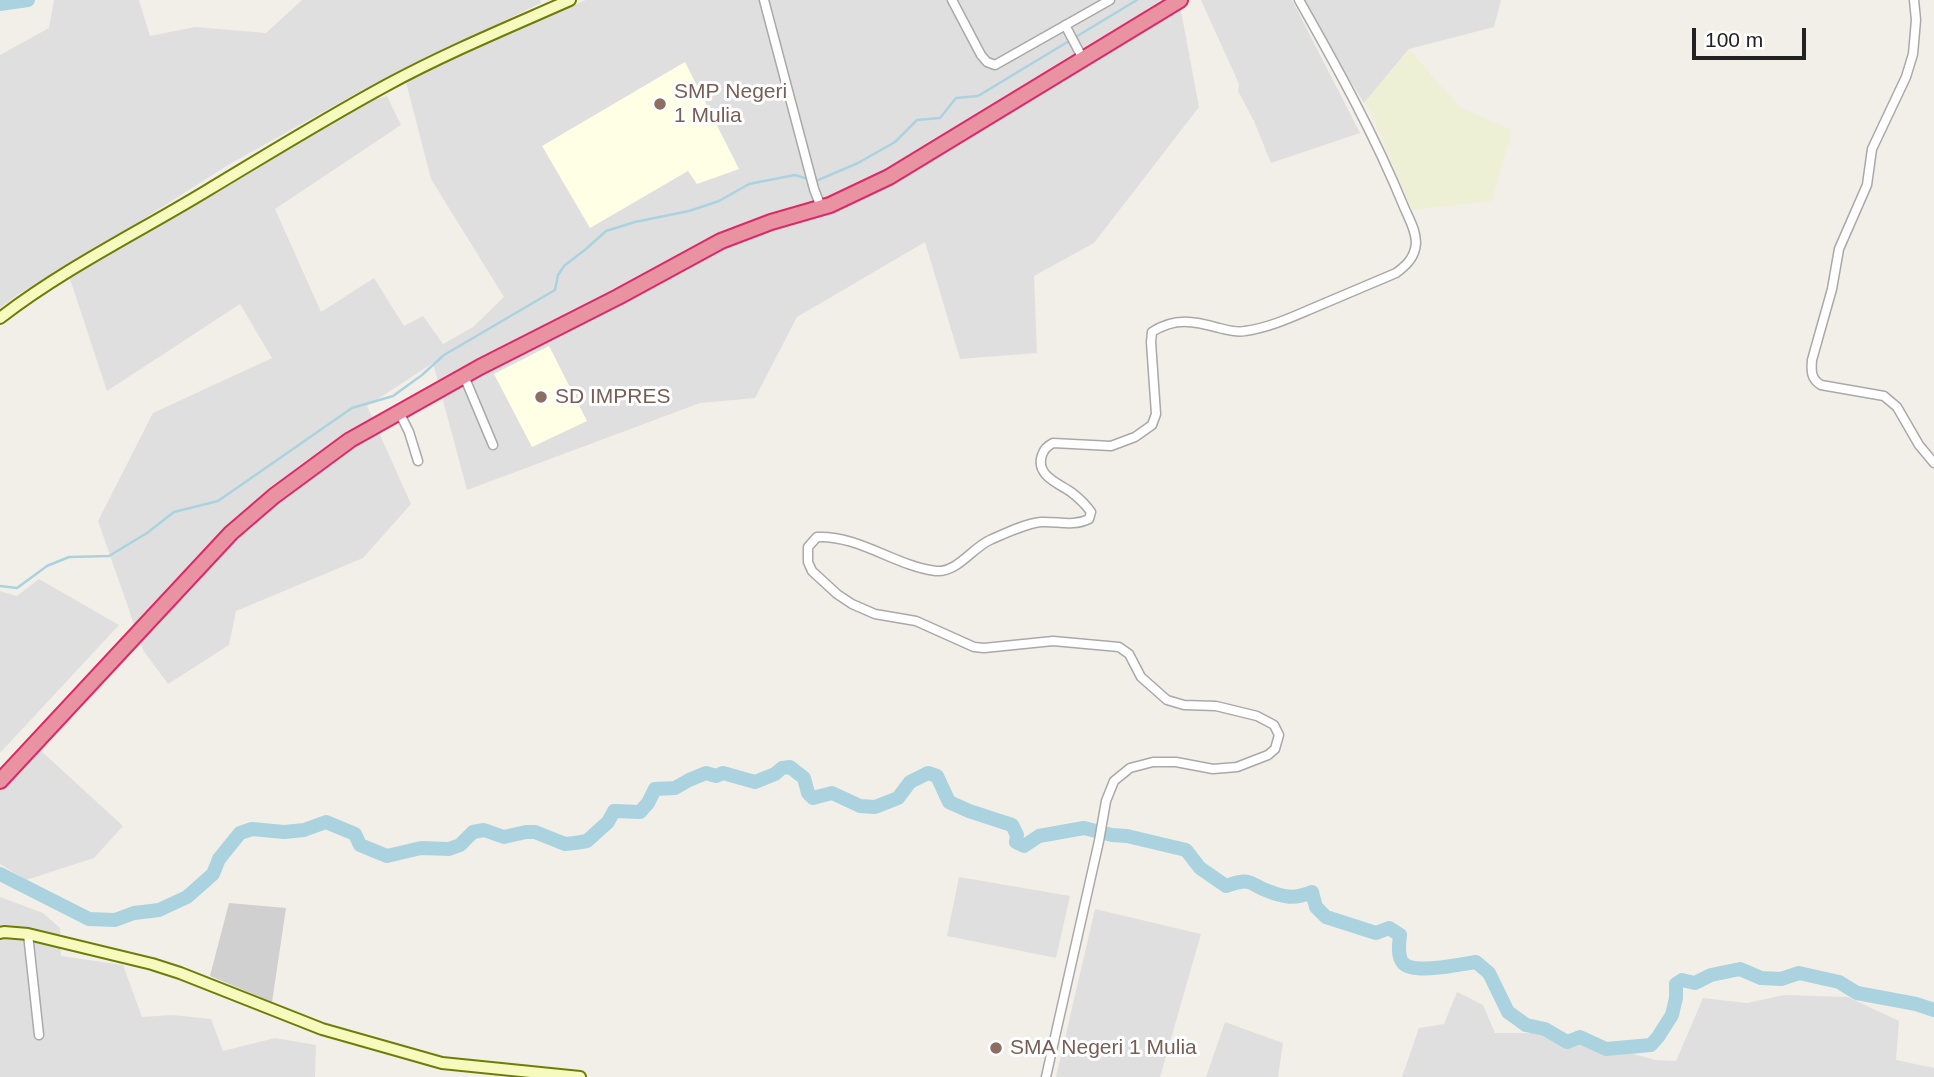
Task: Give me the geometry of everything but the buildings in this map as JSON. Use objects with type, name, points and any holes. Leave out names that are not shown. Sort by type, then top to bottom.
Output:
[{"type":"highway","points":[[0,768],[183,579],[257,510],[358,424],[481,361],[618,297],[721,242],[817,199],[857,193],[889,177],[1163,0]]},
{"type":"highway","points":[[1079,53],[1180,0]]},
{"type":"highway","points":[[331,447],[464,376],[481,361]]},
{"type":"highway","points":[[0,781],[183,579]]},
{"type":"street","points":[[0,317],[96,254],[388,85],[570,0]]},
{"type":"street","points":[[764,0],[817,199]]},
{"type":"street","points":[[952,0],[981,55],[995,65],[1067,30],[1110,0]]},
{"type":"street","points":[[1046,1077],[1102,818],[1115,781],[1130,768],[1153,762],[1213,769],[1237,767],[1268,755],[1275,749],[1278,729],[1257,716],[1216,706],[1184,705],[1167,700],[1141,677],[1129,654],[1119,647],[1053,641],[974,647],[916,621],[868,612],[837,594],[812,571],[808,562],[808,547],[817,537],[833,538],[914,566],[941,571],[955,566],[988,541],[1032,524],[1075,523],[1089,519],[1091,512],[1087,507],[1043,472],[1043,452],[1047,446],[1061,443],[1101,446],[1123,443],[1152,425],[1156,414],[1150,342],[1153,332],[1182,321],[1230,331],[1256,329],[1396,273],[1410,261],[1415,249],[1415,233],[1399,193],[1370,131],[1299,0]]},
{"type":"street","points":[[1914,0],[1916,20],[1913,54],[1906,77],[1872,149],[1867,185],[1841,244],[1811,372],[1821,385],[1884,396],[1897,407],[1919,445],[1934,463]]},
{"type":"street","points":[[1067,30],[1079,53]]},
{"type":"street","points":[[464,376],[493,445]]},
{"type":"street","points":[[398,412],[409,432],[418,461]]},
{"type":"street","points":[[0,933],[28,934],[162,967],[322,1029],[442,1063],[580,1077]]},
{"type":"street","points":[[28,934],[39,1035]]},
{"type":"shaded area","points":[[54,0],[139,0],[150,36],[195,27],[266,33],[302,0],[540,0],[541,3],[364,89],[228,165],[0,308],[0,55],[49,28]]},
{"type":"shaded area","points":[[586,0],[1175,0],[1181,11],[1199,107],[1094,243],[1034,276],[1037,353],[960,359],[925,242],[797,317],[755,398],[700,403],[467,490],[433,363],[367,406],[411,504],[363,558],[236,611],[229,645],[168,684],[143,650],[98,521],[153,413],[272,358],[240,304],[107,391],[69,276],[101,254],[135,239],[338,116],[387,96],[401,125],[275,209],[321,312],[374,278],[404,326],[423,316],[443,344],[473,327],[504,297],[431,179],[406,82]]},
{"type":"shaded area","points":[[1201,0],[1292,0],[1360,133],[1271,163]]},
{"type":"shaded area","points":[[1300,0],[1501,0],[1494,27],[1409,49],[1364,103]]},
{"type":"shaded area","points":[[1409,49],[1460,107],[1512,130],[1492,201],[1412,210],[1369,109],[1364,103]]},
{"type":"shaded area","name":"SMP Negeri 1 Mulia","points":[[685,62],[739,169],[697,184],[688,171],[590,228],[542,146]]},
{"type":"shaded area","name":"SD IMPRES","points":[[549,346],[587,421],[532,447],[494,374]]},
{"type":"shaded area","points":[[39,579],[119,625],[0,753],[0,591],[17,596]]},
{"type":"shaded area","points":[[39,749],[123,826],[94,858],[26,880],[0,864],[0,790]]},
{"type":"shaded area","points":[[959,877],[1070,896],[1056,958],[947,936]]},
{"type":"shaded area","points":[[0,897],[43,913],[60,928],[61,956],[123,965],[142,1017],[173,1015],[211,1019],[223,1051],[275,1038],[316,1045],[315,1077],[0,1077]]},
{"type":"shaded area","points":[[229,903],[286,908],[272,1002],[210,976]]},
{"type":"shaded area","points":[[1095,909],[1201,934],[1160,1077],[1056,1077]]},
{"type":"shaded area","points":[[1457,992],[1483,1005],[1495,1033],[1553,1033],[1656,1060],[1676,1061],[1703,998],[1747,1003],[1784,995],[1848,997],[1899,1021],[1896,1060],[1934,1068],[1934,1077],[1402,1077],[1419,1028],[1444,1024]]},
{"type":"shaded area","points":[[1225,1022],[1283,1043],[1278,1077],[1206,1077]]},
{"type":"waterway","points":[[0,4],[28,0]]},
{"type":"waterway","points":[[814,180],[858,163],[895,142],[917,120],[940,118],[956,98],[978,96],[1137,0]]},
{"type":"waterway","points":[[0,586],[17,588],[47,566],[69,557],[109,556],[147,533],[174,512],[218,501],[352,408],[393,396],[444,355],[555,290],[558,275],[564,266],[606,231],[689,211],[719,201],[749,184],[795,175],[808,179]]},
{"type":"waterway","points":[[0,874],[89,919],[115,920],[134,913],[159,910],[187,897],[213,874],[219,859],[240,833],[252,829],[284,832],[304,830],[326,822],[355,834],[360,845],[387,856],[421,848],[449,849],[460,845],[473,832],[484,830],[504,837],[535,832],[565,844],[587,841],[608,822],[614,811],[640,812],[655,789],[675,788],[706,773],[716,776],[723,773],[755,782],[775,774],[782,768],[790,767],[804,778],[808,793],[813,798],[832,793],[860,806],[875,807],[898,798],[910,782],[928,773],[937,776],[949,802],[1012,825],[1017,835],[1016,842],[1024,846],[1039,836],[1084,828],[1186,850],[1200,868],[1226,886],[1237,882],[1252,883],[1288,897],[1312,892],[1316,907],[1326,917],[1376,933],[1389,928],[1400,935],[1400,957],[1403,963],[1409,966],[1427,968],[1476,962],[1489,973],[1508,1012],[1526,1025],[1545,1029],[1567,1042],[1580,1037],[1606,1049],[1651,1045],[1672,1015],[1676,984],[1682,980],[1695,983],[1711,975],[1740,969],[1761,978],[1781,979],[1799,973],[1839,982],[1857,993],[1934,1010]]},
{"type":"place","name":"SMP Negeri 1 Mulia","points":[[660,104]]},
{"type":"place","name":"SD IMPRES","points":[[541,397]]},
{"type":"place","name":"SMA Negeri 1 Mulia","points":[[996,1048]]}]
